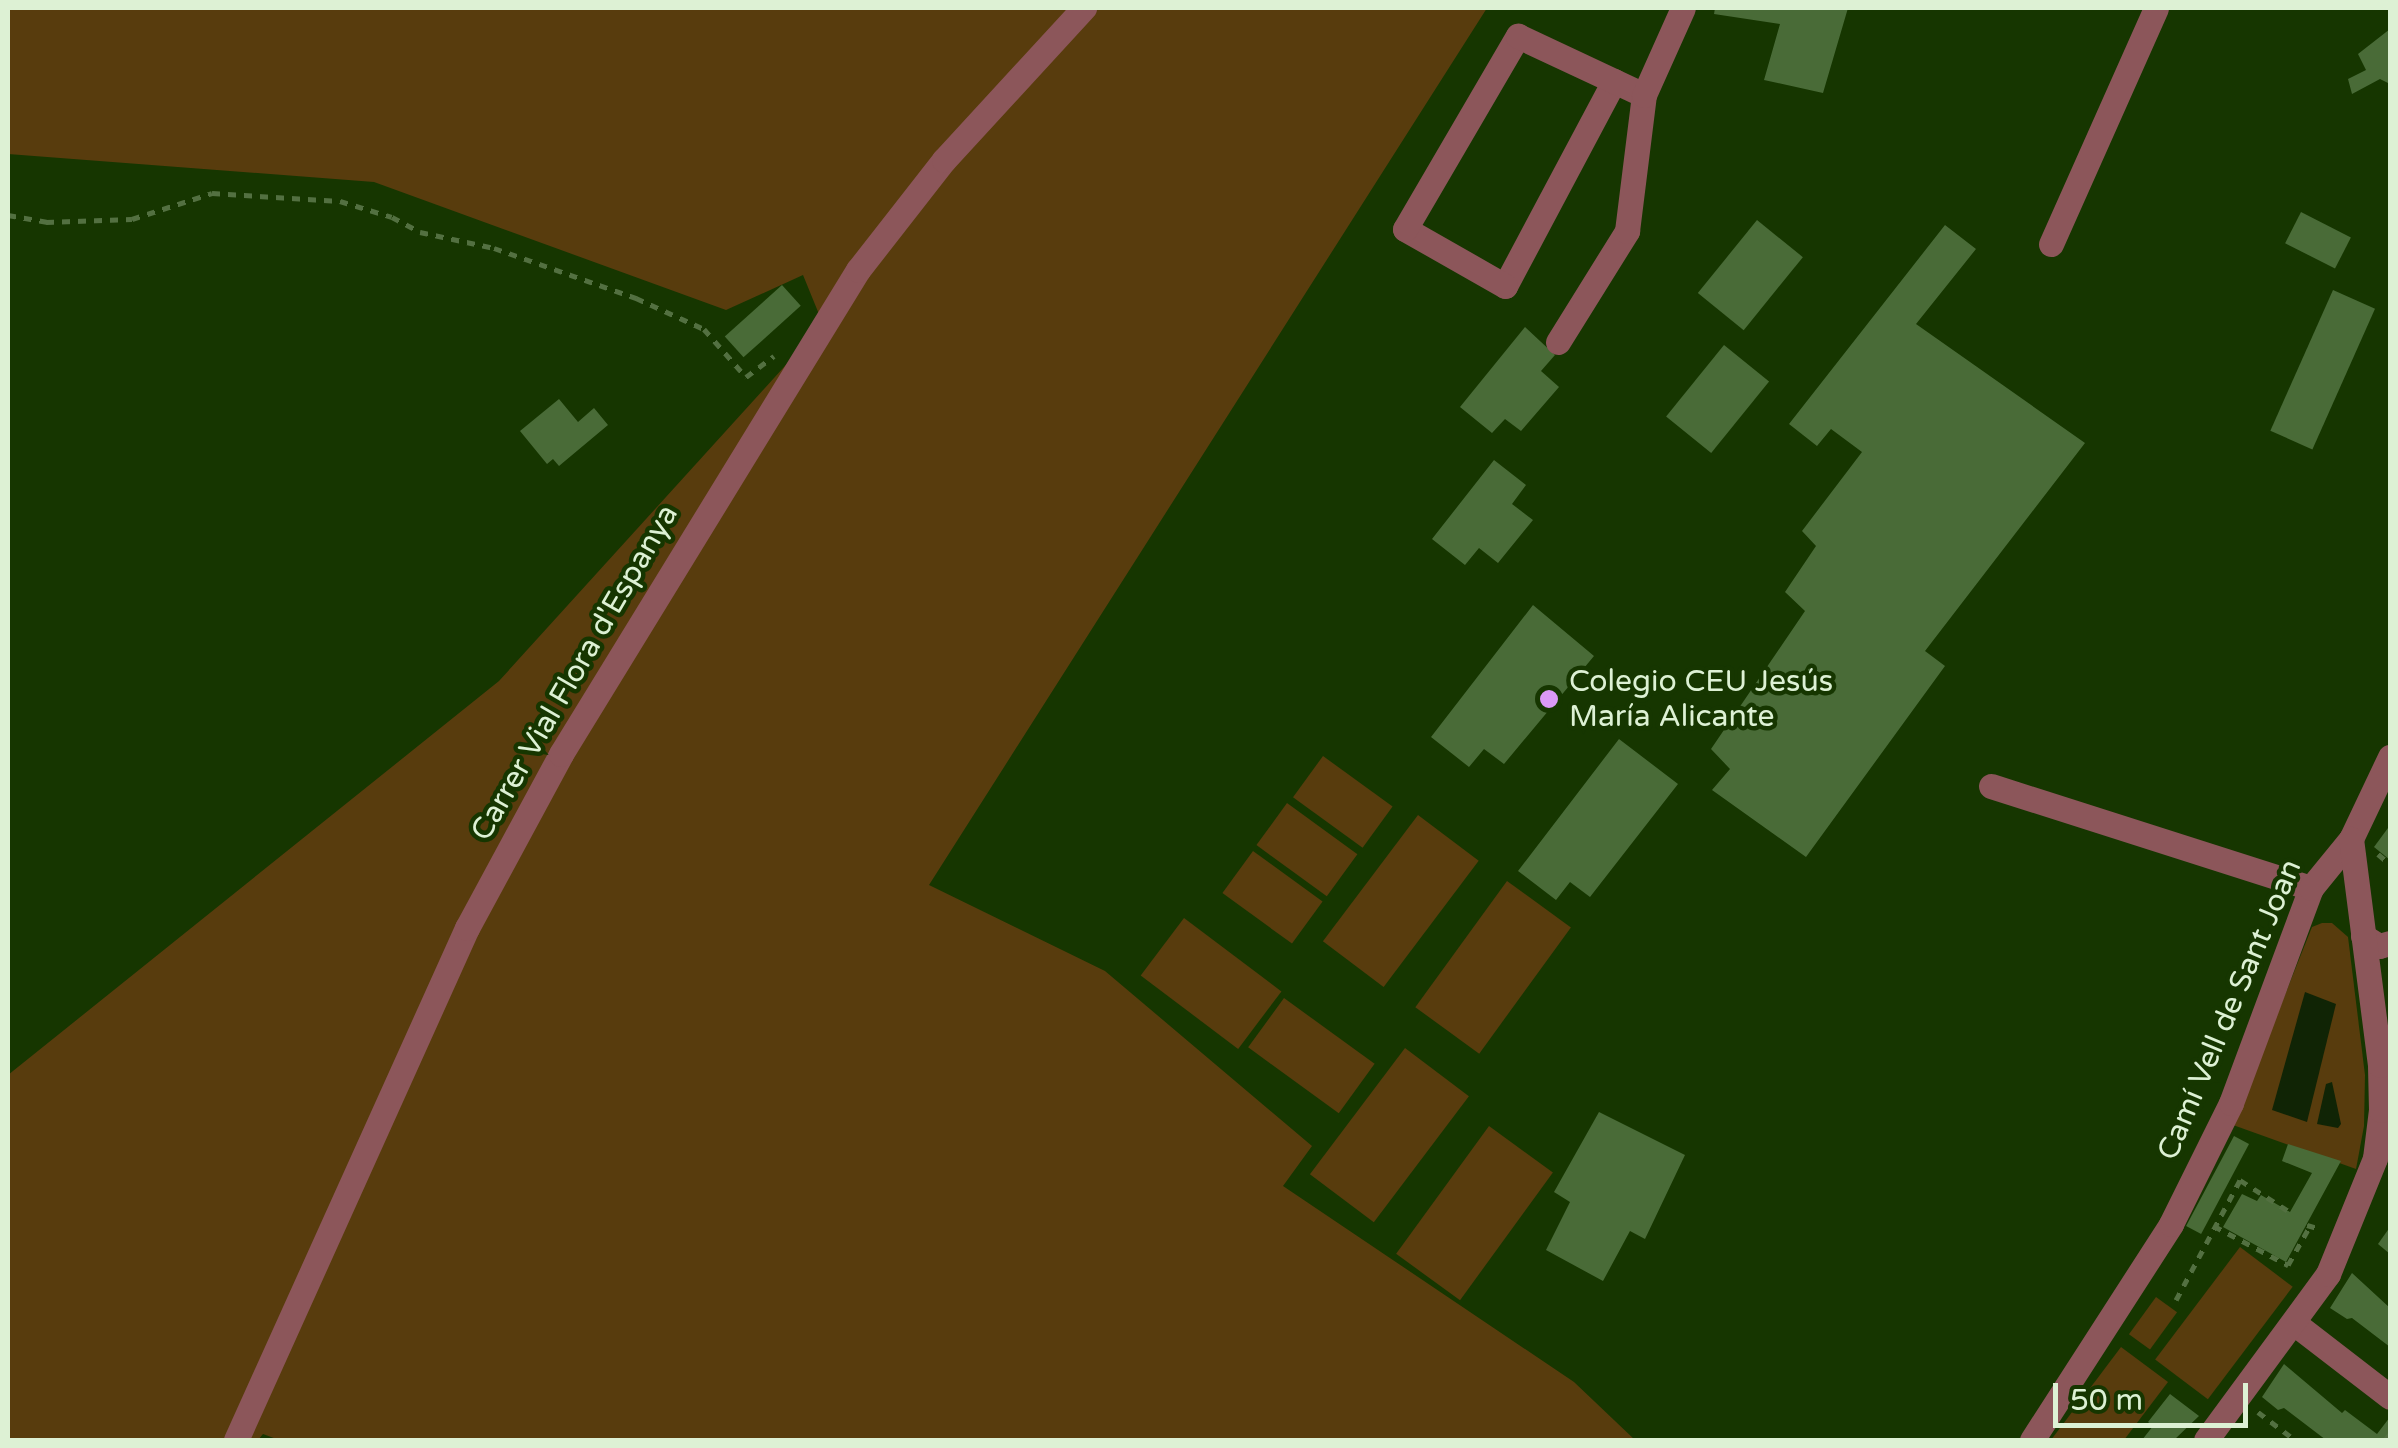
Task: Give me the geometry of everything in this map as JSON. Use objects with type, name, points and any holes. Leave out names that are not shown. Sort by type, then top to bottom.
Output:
[{"type":"street","name":"Carrer Vial Flora d'Espanya","points":[[236,1440],[467,928],[561,754],[858,270],[944,160],[1084,8]]},
{"type":"street","points":[[1558,342],[1628,231],[1644,95],[1683,8]]},
{"type":"street","points":[[2051,244],[2156,8]]},
{"type":"street","points":[[1614,81],[1505,286],[1405,229],[1518,36],[1644,95]]},
{"type":"street","name":"Camí Vell de Sant Joan","points":[[2032,1440],[2122,1307],[2180,1206],[2231,1103],[2311,888],[2351,839],[2390,756]]},
{"type":"street","points":[[1991,786],[2311,888]]},
{"type":"street","points":[[2206,1440],[2294,1323],[2338,1256],[2378,1146],[2380,1065],[2351,839]]},
{"type":"street","points":[[2363,936],[2379,946],[2390,943]]},
{"type":"street","points":[[2294,1323],[2390,1397]]},
{"type":"path","points":[[8,215],[46,222],[132,219],[212,193],[340,201],[392,217],[420,232],[494,248],[636,298],[704,328],[746,377],[777,354]]},
{"type":"path","points":[[2379,854],[2390,864]]},
{"type":"path","points":[[2176,1300],[2240,1180],[2290,1212]]},
{"type":"path","points":[[2214,1226],[2288,1265],[2310,1226]]},
{"type":"path","points":[[2238,1397],[2295,1440]]},
{"type":"path","points":[[2386,1440],[2390,1434]]},
{"type":"shaded area","points":[[8,8],[1487,8],[929,885],[1105,971],[1312,1146],[1283,1186],[1574,1382],[1635,1440],[279,1440],[263,1434],[258,1440],[8,1440],[8,1075],[499,681],[823,324],[803,275],[726,310],[374,182],[8,154]]},
{"type":"shaded area","points":[[1323,756],[1393,807],[1363,848],[1293,797]]},
{"type":"shaded area","points":[[1287,803],[1357,854],[1327,896],[1256,845]]},
{"type":"shaded area","points":[[1418,815],[1479,861],[1384,987],[1323,941]]},
{"type":"shaded area","points":[[1253,851],[1323,902],[1292,944],[1222,893]]},
{"type":"shaded area","points":[[1507,881],[1571,927],[1479,1054],[1415,1007]]},
{"type":"shaded area","points":[[1184,918],[1281,991],[1238,1049],[1141,976]]},
{"type":"shaded area","points":[[2332,923],[2348,937],[2365,1075],[2364,1126],[2356,1169],[2233,1125],[2312,927]]},
{"type":"shaded area","points":[[2305,992],[2336,1004],[2307,1122],[2272,1110]]},
{"type":"shaded area","points":[[1284,998],[1375,1064],[1339,1113],[1248,1047]]},
{"type":"shaded area","points":[[1405,1048],[1469,1096],[1374,1222],[1310,1174]]},
{"type":"shaded area","points":[[2332,1082],[2341,1124],[2338,1128],[2317,1124],[2326,1084]]},
{"type":"shaded area","points":[[1489,1126],[1553,1172],[1460,1300],[1396,1254]]},
{"type":"shaded area","points":[[2240,1247],[2293,1287],[2208,1399],[2155,1360]]},
{"type":"shaded area","points":[[2156,1297],[2177,1312],[2150,1349],[2129,1334]]},
{"type":"shaded area","points":[[2121,1347],[2168,1382],[2124,1440],[2051,1440]]},
{"type":"building","points":[[1715,8],[1848,8],[1823,93],[1764,80],[1780,24],[1714,14]]},
{"type":"building","points":[[2390,29],[2390,84],[2380,79],[2352,94],[2348,79],[2366,70],[2358,54]]},
{"type":"building","points":[[2301,212],[2351,237],[2335,269],[2285,243]]},
{"type":"building","points":[[1757,220],[1803,257],[1744,330],[1698,293]]},
{"type":"building","points":[[1945,225],[1976,249],[1916,324],[2085,443],[1925,651],[1945,666],[1806,857],[1712,790],[1730,769],[1711,749],[1805,611],[1785,592],[1816,546],[1802,531],[1862,452],[1831,429],[1817,446],[1789,424]]},
{"type":"building","points":[[782,285],[801,306],[744,357],[725,337]]},
{"type":"building","points":[[2333,290],[2375,309],[2312,449],[2270,431]]},
{"type":"building","points":[[1525,327],[1555,355],[1541,371],[1559,387],[1521,431],[1505,419],[1492,433],[1460,407]]},
{"type":"building","points":[[1724,345],[1769,382],[1711,453],[1666,416]]},
{"type":"building","points":[[559,399],[578,422],[594,408],[608,425],[559,466],[553,459],[547,464],[520,431]]},
{"type":"building","points":[[1494,460],[1526,485],[1512,504],[1533,520],[1498,563],[1479,548],[1465,565],[1432,539]]},
{"type":"building","points":[[1533,605],[1594,656],[1504,764],[1484,749],[1469,767],[1431,737]]},
{"type":"building","points":[[1619,739],[1678,784],[1590,897],[1570,882],[1556,900],[1518,871]]},
{"type":"building","points":[[2390,828],[2390,860],[2374,847]]},
{"type":"building","points":[[1599,1112],[1685,1155],[1645,1239],[1630,1231],[1603,1281],[1546,1250],[1570,1202],[1554,1192]]},
{"type":"building","points":[[2234,1136],[2249,1144],[2201,1234],[2186,1226]]},
{"type":"building","points":[[2288,1144],[2341,1161],[2286,1262],[2223,1227],[2242,1194],[2257,1201],[2261,1195],[2290,1212],[2312,1173],[2282,1161]]},
{"type":"building","points":[[2390,1227],[2390,1254],[2378,1244]]},
{"type":"building","points":[[2352,1273],[2390,1308],[2390,1347],[2352,1318],[2330,1308]]},
{"type":"building","points":[[2284,1364],[2342,1413],[2345,1410],[2377,1434],[2390,1417],[2390,1440],[2326,1440],[2284,1408],[2278,1410],[2262,1397]]},
{"type":"building","points":[[2170,1394],[2199,1416],[2174,1440],[2142,1440],[2153,1426],[2148,1422]]},
{"type":"place","name":"Colegio CEU Jesús María Alicante","points":[[1549,699]]}]
